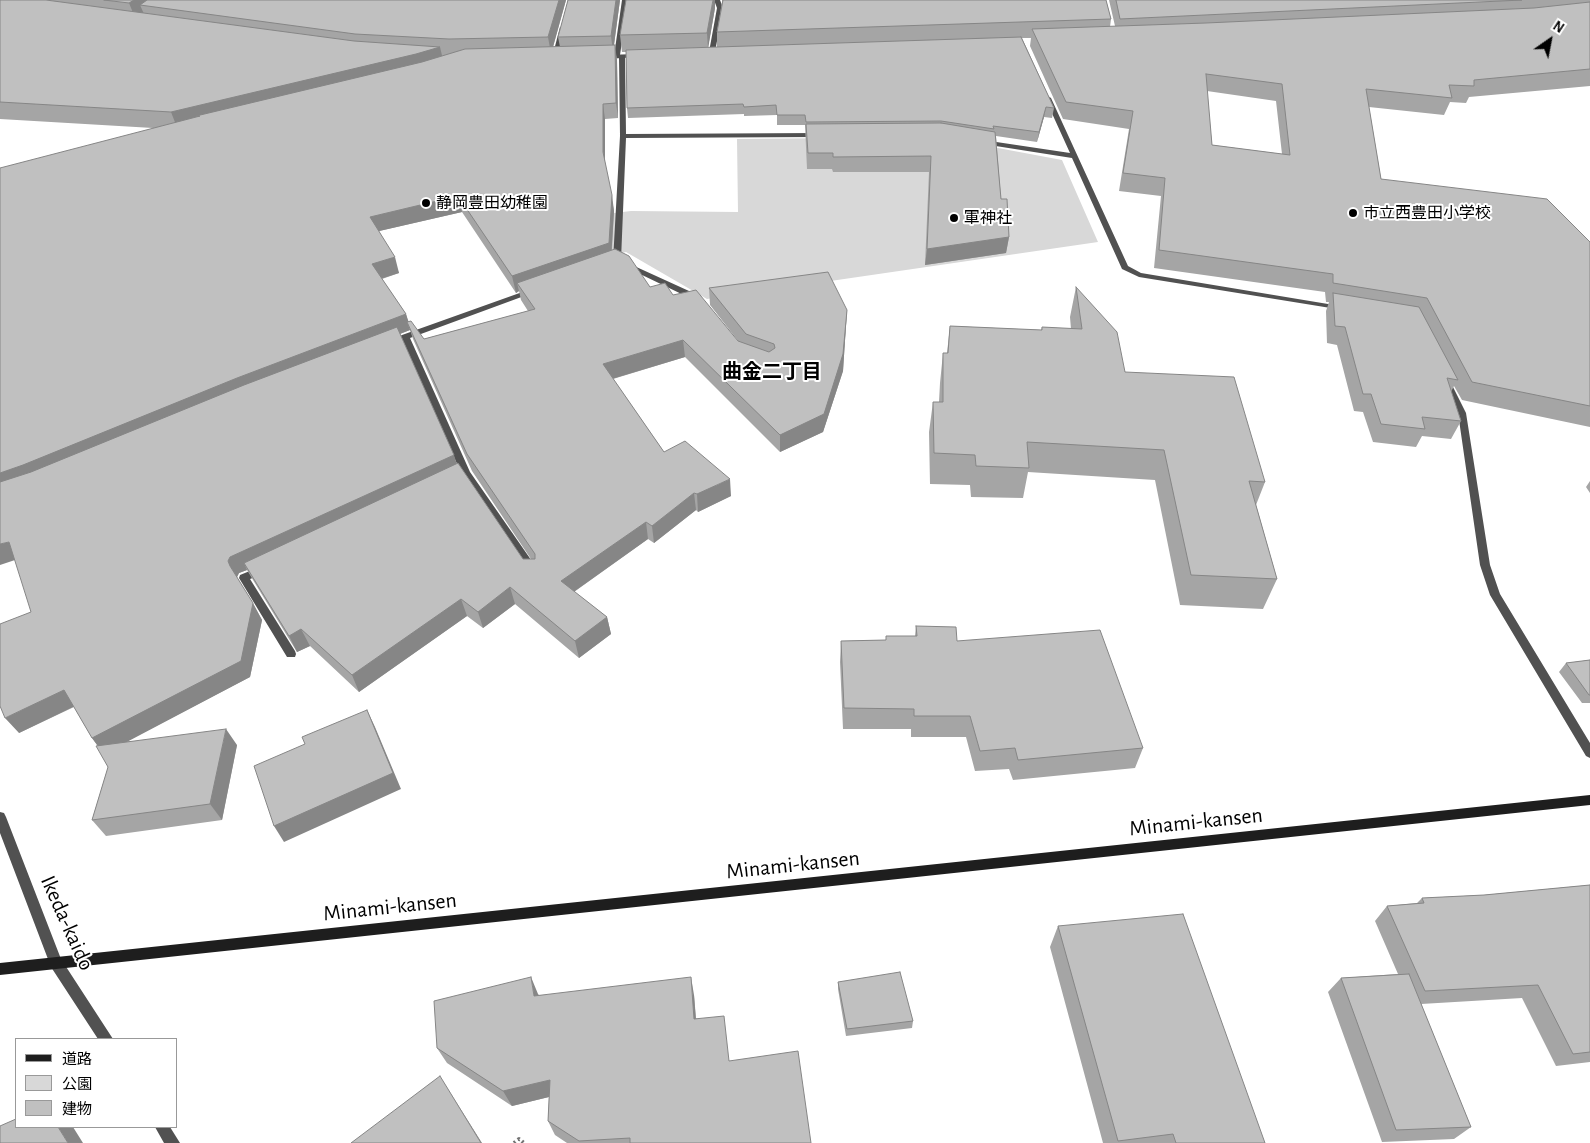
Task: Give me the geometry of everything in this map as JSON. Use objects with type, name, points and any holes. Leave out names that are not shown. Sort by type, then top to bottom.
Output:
[{"type":"main road","name":"Minami-kansen","points":[[0,969],[1590,800]]},
{"type":"street","points":[[617,261],[622,136],[620,56],[625,0]]},
{"type":"street","points":[[712,52],[720,8],[717,0]]},
{"type":"street","points":[[555,58],[564,19]]},
{"type":"street","points":[[703,53],[721,52]]},
{"type":"street","points":[[599,57],[649,55]]},
{"type":"street","points":[[546,58],[564,58]]},
{"type":"street","points":[[1043,86],[1125,268],[1139,275],[1349,310]]},
{"type":"street","points":[[622,136],[831,135]]},
{"type":"street","points":[[979,141],[1075,156]]},
{"type":"street","points":[[608,265],[617,261],[696,297],[702,304]]},
{"type":"street","points":[[377,348],[543,288]]},
{"type":"street","points":[[405,337],[462,475],[533,572]]},
{"type":"street","points":[[1441,371],[1462,413],[1485,565],[1495,595],[1590,753]]},
{"type":"street","points":[[271,566],[244,578],[291,654]]},
{"type":"street","name":"Ikeda-kaido","points":[[0,817],[56,963],[105,1038]]},
{"type":"street","points":[[163,1128],[173,1143]]},
{"type":"path","points":[[514,1143],[519,1139],[524,1143]]},
{"type":"green space","points":[[939,137],[1062,160],[1098,242],[707,299],[626,252],[581,263],[547,221],[631,211],[738,212],[737,139]]},
{"type":"building","points":[[0,0],[46,0],[354,41],[440,47],[171,112],[0,102]]},
{"type":"building","points":[[104,0],[134,0],[129,3]]},
{"type":"building","points":[[147,0],[559,0],[548,37],[449,39],[355,34],[140,5]]},
{"type":"building","points":[[568,0],[616,0],[611,36],[558,37]]},
{"type":"building","points":[[626,0],[713,0],[707,33],[620,35]]},
{"type":"building","points":[[723,0],[1106,0],[1111,19],[717,32]]},
{"type":"building","points":[[1116,0],[1522,0],[1120,19]]},
{"type":"building","points":[[1590,2],[1590,69],[1474,80],[1474,86],[1449,85],[1452,98],[1366,89],[1381,179],[1547,199],[1590,242],[1590,406],[1472,382],[1427,298],[1333,283],[1333,274],[1159,250],[1165,178],[1123,173],[1133,111],[1066,102],[1032,29],[1206,23],[1534,8]],"holes":[[[1206,74],[1282,84],[1290,155],[1212,145]]]},
{"type":"building","points":[[1021,37],[1054,108],[1046,107],[1039,132],[993,126],[994,129],[941,121],[806,122],[805,115],[777,115],[776,105],[744,107],[743,104],[627,108],[626,50]]},
{"type":"building","points":[[615,45],[616,103],[603,104],[603,152],[612,195],[609,243],[512,276],[458,196],[370,217],[395,257],[372,264],[406,314],[237,378],[0,473],[0,168],[200,116],[196,116],[422,62],[465,49]]},
{"type":"building","points":[[941,123],[995,132],[1001,199],[1007,199],[1009,237],[927,249],[931,156],[833,157],[833,153],[808,153],[806,124]]},
{"type":"building","points":[[615,249],[629,256],[650,287],[665,283],[673,295],[696,290],[738,341],[769,352],[775,348],[774,344],[746,334],[709,288],[828,272],[847,310],[843,354],[824,414],[780,435],[683,340],[603,364],[664,452],[685,441],[730,479],[697,494],[694,493],[652,526],[646,522],[561,581],[607,617],[575,641],[510,587],[478,612],[461,599],[352,675],[301,629],[289,636],[244,563],[458,463],[523,559],[535,559],[535,554],[467,454],[407,322],[411,321],[424,339],[535,309],[517,283]]},
{"type":"building","points":[[1076,287],[1117,332],[1125,372],[1234,377],[1265,482],[1249,481],[1277,579],[1191,575],[1164,450],[1027,442],[1029,468],[976,466],[975,455],[934,453],[933,402],[943,402],[943,353],[948,353],[950,326],[1042,330],[1042,327],[1082,329]]},
{"type":"building","points":[[1333,293],[1419,307],[1458,380],[1447,378],[1461,421],[1422,417],[1425,429],[1381,424],[1371,394],[1363,394],[1345,327],[1335,326]]},
{"type":"building","points":[[397,327],[454,455],[230,557],[228,561],[230,566],[253,603],[241,661],[92,738],[64,690],[5,718],[0,706],[0,624],[31,612],[9,542],[0,544],[0,482],[31,472],[244,385]]},
{"type":"building","points":[[916,626],[956,627],[957,641],[1100,630],[1143,748],[1018,760],[1015,748],[980,751],[970,716],[914,716],[914,709],[844,708],[841,641],[886,640],[886,636],[917,636]]},
{"type":"building","points":[[1590,660],[1590,695],[1589,695],[1566,663]]},
{"type":"building","points":[[367,710],[393,773],[274,826],[254,766],[305,744],[302,737]]},
{"type":"building","points":[[226,729],[210,804],[92,820],[108,767],[96,746]]},
{"type":"building","points":[[1590,885],[1590,1052],[1573,1054],[1538,985],[1425,991],[1387,906],[1424,903],[1422,898],[1484,895]]},
{"type":"building","points":[[1183,914],[1265,1143],[1176,1143],[1173,1134],[1118,1141],[1058,926]]},
{"type":"building","points":[[900,972],[913,1021],[847,1029],[838,982]]},
{"type":"building","points":[[1409,974],[1471,1127],[1396,1130],[1341,978]]},
{"type":"building","points":[[531,977],[534,996],[691,977],[694,1019],[724,1016],[729,1061],[798,1051],[811,1143],[630,1143],[630,1138],[579,1141],[548,1121],[550,1080],[503,1091],[437,1048],[434,1001]]},
{"type":"building","points":[[440,1076],[481,1143],[351,1143]]},
{"type":"building","points":[[15,1119],[15,1128],[59,1128],[68,1143],[0,1143],[0,1126]]},
{"type":"place","name":"静岡豊田幼稚園","points":[[426,203]]},
{"type":"place","name":"市立西豊田小学校","points":[[1353,213]]},
{"type":"place","name":"軍神社","points":[[954,218]]},
{"type":"district","name":"曲金二丁目","points":[[772,372]]}]
